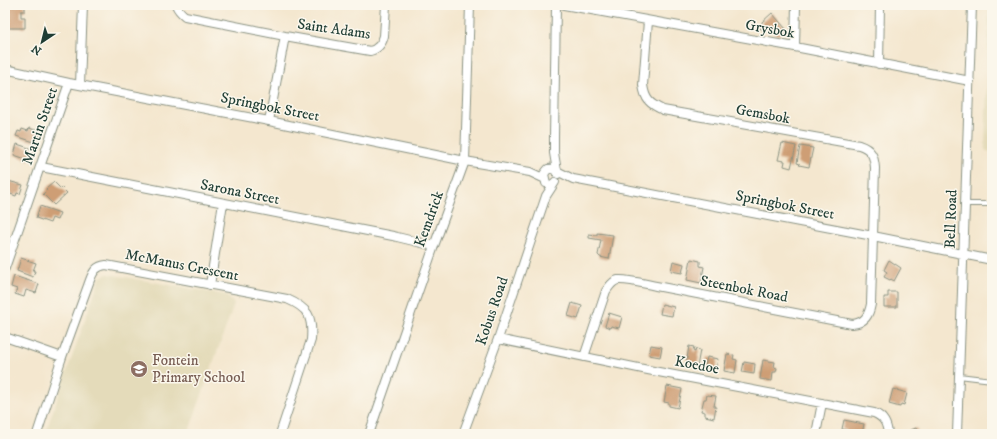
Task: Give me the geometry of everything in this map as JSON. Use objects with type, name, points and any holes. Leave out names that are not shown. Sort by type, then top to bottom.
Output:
[{"type":"street","name":"Martin Street","points":[[80,85],[82,5]]},
{"type":"street","name":"Saint Adams","points":[[176,5],[178,10],[186,16],[370,51],[378,48],[384,36],[386,5]]},
{"type":"street","name":"Kemdrick","points":[[369,434],[465,160],[470,5]]},
{"type":"street","name":"Kobus Road","points":[[463,434],[498,339],[546,196],[551,176],[554,153],[556,5]]},
{"type":"street","name":"Grysbok","points":[[564,5],[795,47],[970,81]]},
{"type":"street","points":[[795,47],[796,5]]},
{"type":"street","points":[[879,64],[880,5]]},
{"type":"street","name":"Bell Road","points":[[957,434],[972,5]]},
{"type":"street","name":"Gemsbok","points":[[648,21],[643,85],[646,98],[654,106],[663,110],[866,147],[873,156],[875,168],[873,236]]},
{"type":"street","points":[[269,121],[285,36]]},
{"type":"street","name":"Springbok Street","points":[[5,69],[69,83],[465,160],[573,179],[992,260]]},
{"type":"street","name":"Martin Street","points":[[5,268],[69,83]]},
{"type":"street","name":"Sarona Street","points":[[41,167],[393,236],[434,246]]},
{"type":"street","points":[[210,285],[223,203]]},
{"type":"street","name":"Steenbok Road","points":[[584,357],[606,291],[612,283],[618,280],[858,324],[864,319],[870,310],[873,236]]},
{"type":"street","name":"McManus Crescent","points":[[36,434],[90,280],[95,269],[101,265],[116,266],[287,299],[304,308],[309,316],[312,330],[311,340],[280,434]]},
{"type":"street","points":[[5,337],[62,357]]},
{"type":"street","name":"Koedoe","points":[[498,339],[877,414],[883,418],[887,425],[888,434]]},
{"type":"street","points":[[816,434],[822,403]]},
{"type":"lane","points":[[966,204],[992,204]]},
{"type":"lane","points":[[959,376],[992,380]]},
{"type":"shaded area","points":[[989,5],[992,5],[992,153],[985,150]]},
{"type":"shaded area","name":"Fontein Primary School","points":[[108,274],[226,295],[234,304],[188,434],[45,434],[100,277]]},
{"type":"building","points":[[25,5],[25,11],[21,11],[21,17],[25,17],[25,28],[5,28],[5,6]]},
{"type":"building","points":[[772,13],[786,29],[778,35],[775,34],[769,25],[764,29],[760,29],[762,22]]},
{"type":"building","points":[[29,128],[42,132],[39,138],[35,137],[34,142],[16,136],[18,131],[21,132],[22,129],[28,131]]},
{"type":"building","points":[[782,143],[796,146],[791,168],[784,166],[785,161],[778,160]]},
{"type":"building","points":[[17,144],[35,150],[33,156],[30,155],[29,160],[14,155]]},
{"type":"building","points":[[800,146],[813,148],[809,167],[799,165],[800,164],[797,163]]},
{"type":"building","points":[[8,181],[23,185],[20,194],[17,193],[16,196],[5,192],[5,186],[6,187]]},
{"type":"building","points":[[54,182],[67,193],[54,205],[43,194]]},
{"type":"building","points":[[40,206],[60,213],[57,220],[52,218],[50,223],[36,218]]},
{"type":"building","points":[[597,233],[613,235],[609,259],[598,255],[601,240],[589,238],[589,234],[597,235]]},
{"type":"building","points":[[21,258],[36,263],[33,271],[35,271],[33,277],[17,271]]},
{"type":"building","points":[[691,259],[700,261],[700,266],[704,267],[701,283],[687,280]]},
{"type":"building","points":[[889,260],[901,268],[894,281],[884,277],[887,272],[884,270]]},
{"type":"building","points":[[673,261],[684,264],[682,273],[671,271]]},
{"type":"building","points":[[14,276],[39,284],[36,293],[26,290],[24,297],[15,294],[17,289],[11,287]]},
{"type":"building","points":[[888,292],[897,292],[897,307],[884,307],[884,297],[888,297]]},
{"type":"building","points":[[572,303],[582,306],[578,319],[568,316]]},
{"type":"building","points":[[662,304],[674,307],[672,316],[660,314]]},
{"type":"building","points":[[609,313],[622,317],[619,328],[611,326],[610,328],[605,326]]},
{"type":"building","points":[[651,345],[662,347],[660,357],[649,355]]},
{"type":"building","points":[[689,346],[694,347],[693,351],[695,352],[696,349],[700,350],[697,367],[686,365]]},
{"type":"building","points":[[727,354],[734,355],[733,359],[737,360],[735,373],[724,371]]},
{"type":"building","points":[[707,357],[718,359],[716,369],[705,367]]},
{"type":"building","points":[[763,360],[775,362],[774,367],[777,368],[776,372],[773,372],[772,381],[760,379]]},
{"type":"building","points":[[744,362],[755,364],[754,374],[742,372]]},
{"type":"building","points":[[667,386],[682,389],[678,408],[669,406],[669,403],[664,402]]},
{"type":"building","points":[[893,389],[907,393],[904,405],[901,404],[900,407],[889,404]]},
{"type":"building","points":[[707,395],[716,396],[714,418],[705,416],[705,412],[701,411],[704,399],[706,399]]},
{"type":"building","points":[[844,420],[864,424],[862,434],[846,433],[846,430],[842,429]]},
{"type":"building","points":[[916,428],[918,432],[916,434],[907,434],[906,432]]},
{"type":"place","name":"Fontein Primary School","points":[[139,369]]}]
